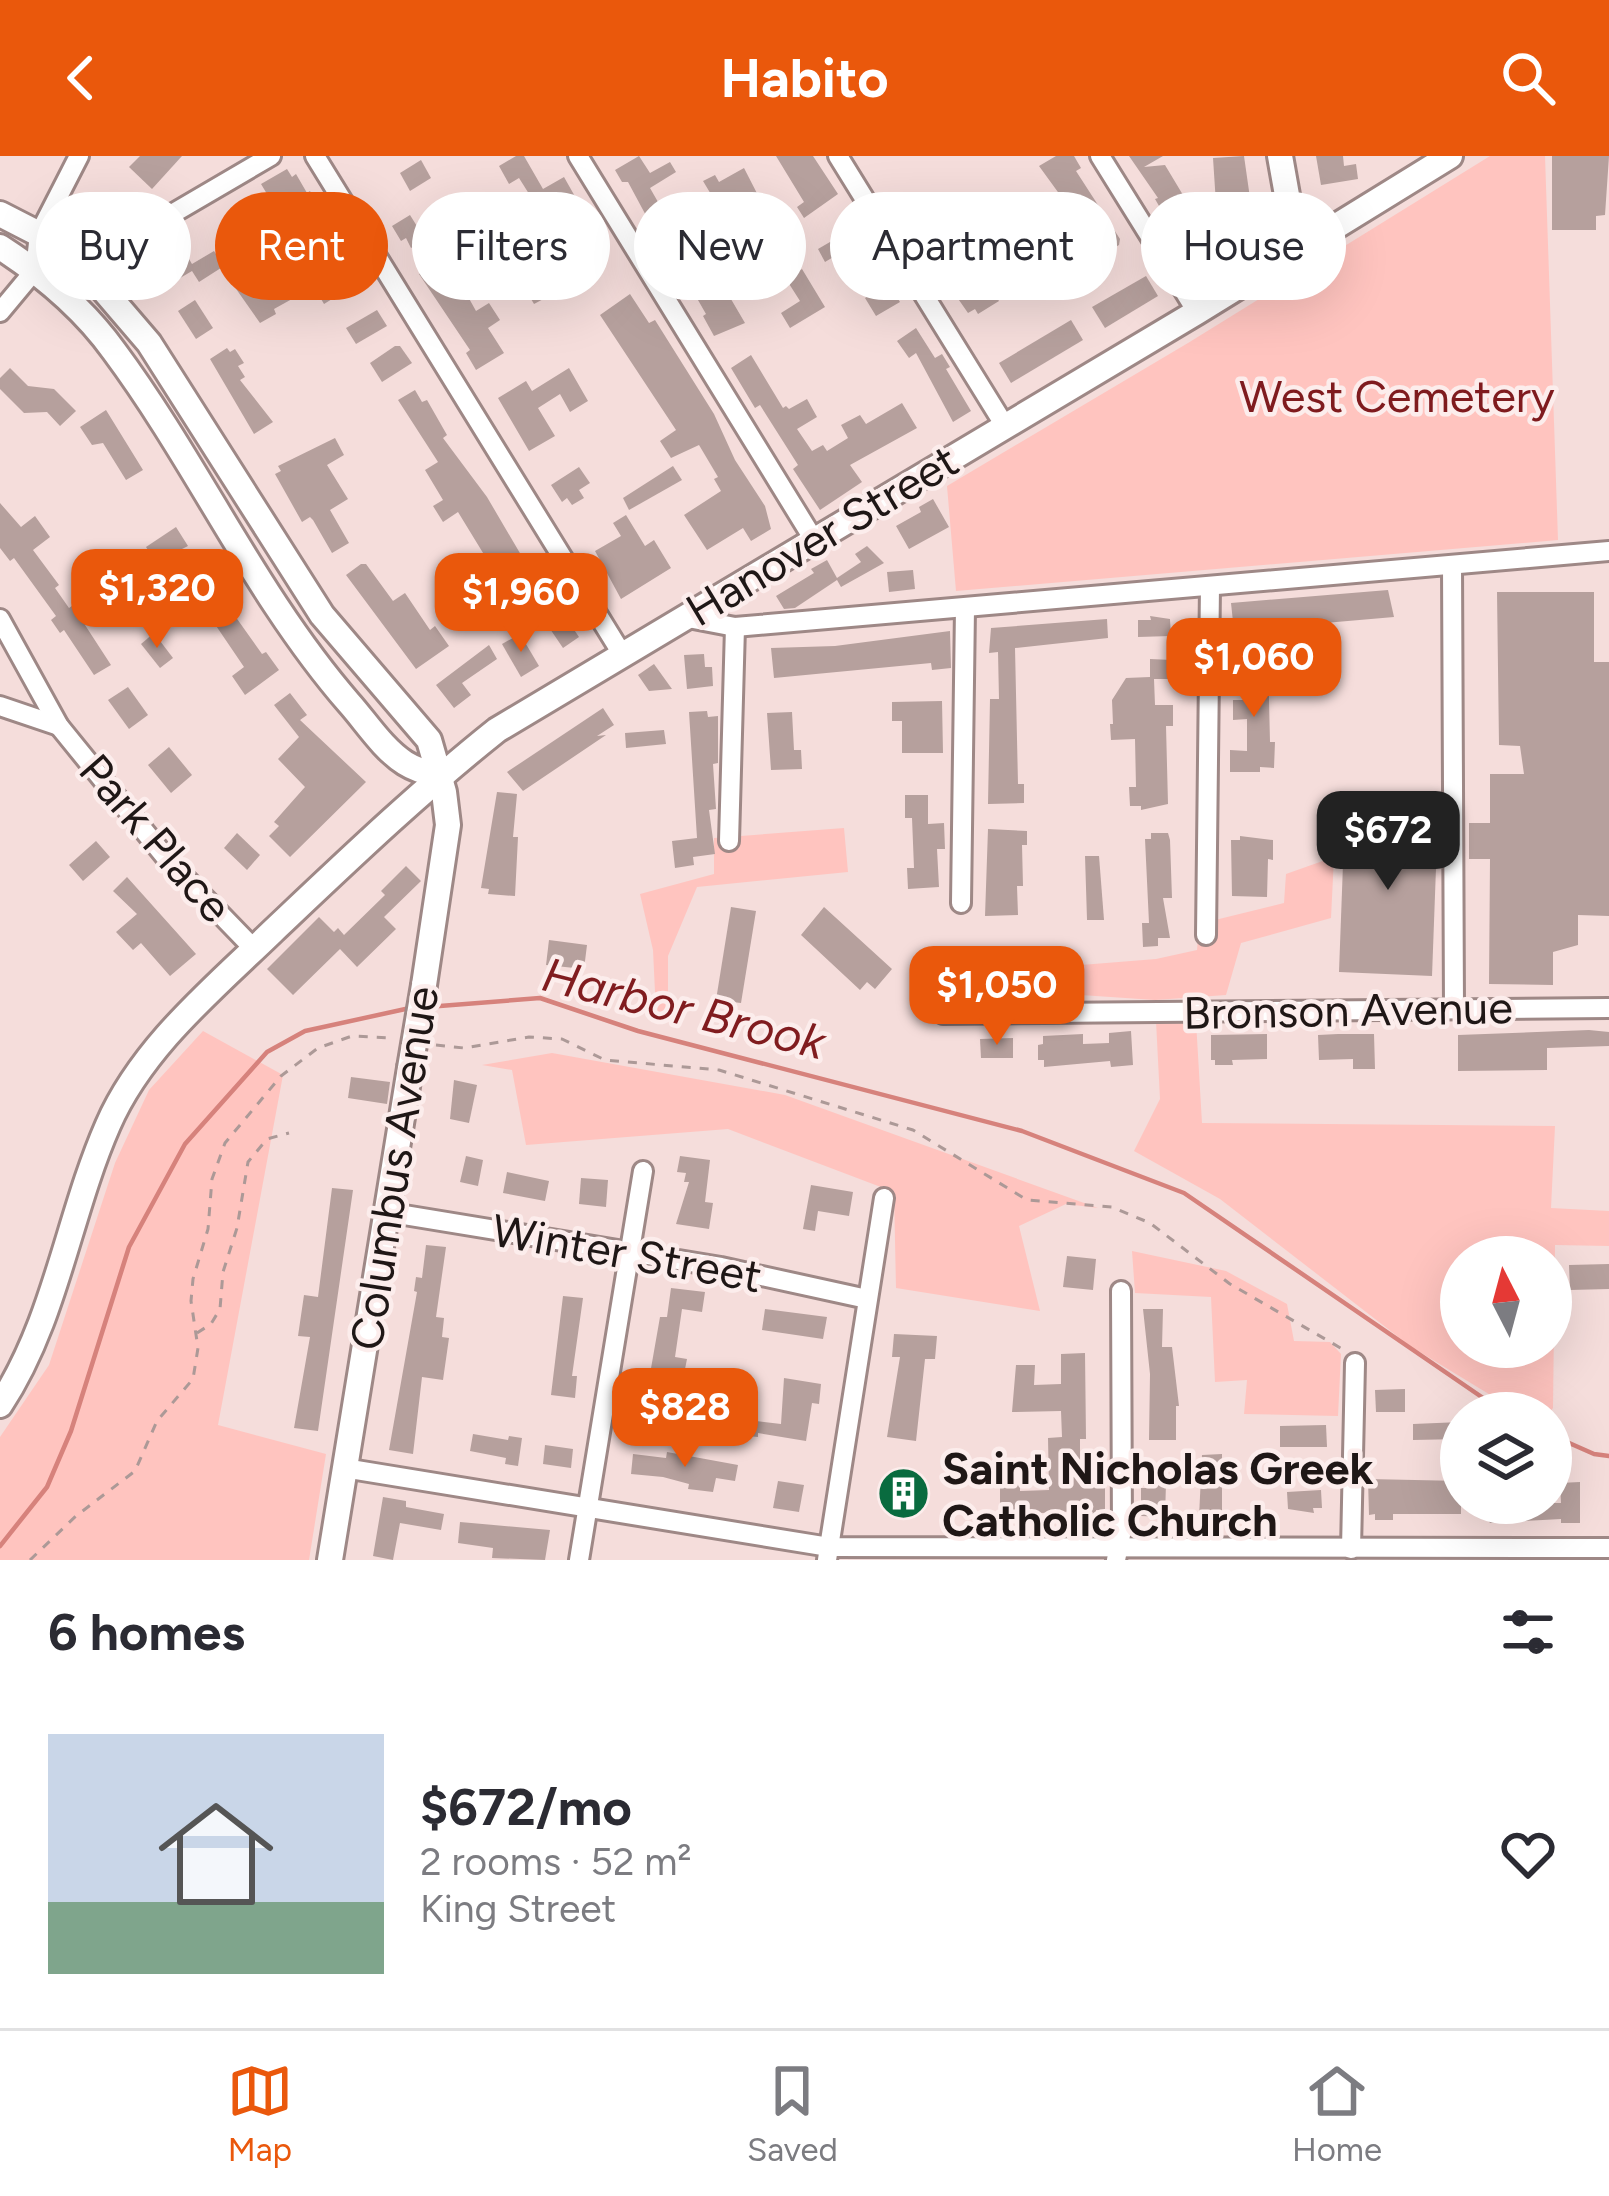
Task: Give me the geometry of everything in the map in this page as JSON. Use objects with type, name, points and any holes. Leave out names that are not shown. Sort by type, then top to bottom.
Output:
[{"type":"street","points":[[61,192],[79,156]]},
{"type":"street","points":[[191,203],[271,156]]},
{"type":"street","points":[[315,156],[622,654]]},
{"type":"street","points":[[578,156],[814,540]]},
{"type":"street","points":[[838,156],[1005,427]]},
{"type":"street","points":[[1100,156],[1197,312]]},
{"type":"street","points":[[1280,156],[1286,192]]},
{"type":"street","name":"Hanover Street","points":[[1346,221],[1450,156]]},
{"type":"street","name":"Columbus Avenue","points":[[0,214],[36,232]]},
{"type":"street","points":[[0,247],[76,305],[115,352],[297,636],[394,754],[419,771],[439,776]]},
{"type":"street","points":[[0,311],[35,270],[36,261]]},
{"type":"street","name":"Columbus Avenue","points":[[112,300],[149,344],[325,619],[419,726],[435,755],[448,825],[330,1560]]},
{"type":"street","name":"Hanover Street","points":[[0,1405],[31,1350],[108,1124],[128,1087],[153,1052],[254,950],[439,776],[496,730],[1217,300]]},
{"type":"street","points":[[210,502],[241,485]]},
{"type":"street","points":[[683,617],[735,627],[1609,551]]},
{"type":"street","points":[[1453,565],[1454,1008]]},
{"type":"street","points":[[1206,935],[1210,586]]},
{"type":"street","points":[[962,903],[965,608]]},
{"type":"street","name":"Park Place","points":[[0,619],[59,726],[167,859],[254,950]]},
{"type":"street","points":[[297,636],[325,619]]},
{"type":"street","points":[[729,841],[735,627]]},
{"type":"street","name":"Park Place","points":[[0,706],[59,726]]},
{"type":"street","name":"Bronson Avenue","points":[[943,1014],[1609,1008]]},
{"type":"street","points":[[579,1560],[643,1171]]},
{"type":"street","points":[[828,1553],[884,1198]]},
{"type":"street","name":"Winter Street","points":[[386,1212],[721,1267],[868,1299]]},
{"type":"street","points":[[1118,1554],[1121,1291]]},
{"type":"street","points":[[1352,1549],[1355,1363]]},
{"type":"street","points":[[344,1468],[587,1507],[828,1553],[1320,1554],[1352,1549],[1609,1548]]},
{"type":"path","points":[[30,1560],[76,1516],[135,1471],[157,1421],[193,1379],[198,1364],[193,1280],[208,1229],[212,1178],[224,1143],[281,1076],[318,1048],[352,1036],[403,1039]]},
{"type":"path","points":[[424,1043],[464,1048],[529,1037],[562,1039],[605,1060],[719,1070],[913,1130],[1027,1200],[1112,1207],[1150,1223],[1230,1285],[1348,1352],[1355,1363]]},
{"type":"path","points":[[196,1334],[220,1310],[223,1272],[248,1162],[267,1139],[289,1133]]},
{"type":"green space","name":"West Cemetery","points":[[1490,156],[1545,156],[1558,540],[956,591],[947,486],[1257,300],[1346,300],[1346,245]]},
{"type":"green space","points":[[844,828],[848,872],[697,887],[668,956],[668,1019],[656,1013],[653,950],[640,894],[714,874],[714,838]]},
{"type":"green space","points":[[1334,857],[1331,918],[1241,943],[1226,995],[1155,1000],[1081,995],[1081,965],[1156,959],[1197,950],[1198,938],[1206,935],[1215,920],[1284,903],[1286,874]]},
{"type":"green space","points":[[1156,1021],[1196,1021],[1202,1123],[1555,1126],[1551,1208],[1609,1211],[1609,1246],[1572,1245],[1572,1236],[1440,1236],[1440,1364],[1220,1199],[1134,1151],[1160,1099]]},
{"type":"green space","points":[[203,1031],[283,1075],[218,1425],[326,1454],[309,1560],[0,1560],[0,1437],[49,1365],[115,1163],[149,1090]]},
{"type":"green space","points":[[552,1053],[785,1095],[1098,1208],[1066,1204],[1019,1226],[1040,1311],[896,1288],[894,1192],[728,1129],[526,1145],[512,1070],[482,1065]]},
{"type":"green space","points":[[1132,1251],[1226,1271],[1287,1304],[1294,1341],[1330,1342],[1341,1354],[1338,1416],[1244,1414],[1247,1380],[1215,1382],[1211,1297],[1135,1293]]},
{"type":"green space","points":[[1446,1368],[1553,1368],[1553,1392],[1485,1392]]},
{"type":"building","points":[[140,156],[182,156],[152,189],[129,167]]},
{"type":"building","points":[[524,156],[543,189],[564,177],[572,192],[528,192],[519,178],[509,184],[499,166]]},
{"type":"building","points":[[639,156],[650,173],[670,162],[676,172],[650,188],[652,192],[634,193],[615,170]]},
{"type":"building","points":[[776,156],[813,156],[837,192],[830,192],[830,200],[806,217],[806,192],[798,192]]},
{"type":"building","points":[[1056,156],[1074,156],[1081,168],[1076,171],[1090,192],[1058,192],[1039,166]]},
{"type":"building","points":[[1129,156],[1163,156],[1144,167],[1165,165],[1181,192],[1154,192]]},
{"type":"building","points":[[1244,156],[1249,192],[1215,192],[1213,158]]},
{"type":"building","points":[[1316,156],[1343,156],[1344,166],[1356,164],[1358,179],[1321,185]]},
{"type":"building","points":[[1552,156],[1609,156],[1605,215],[1596,216],[1596,230],[1552,230]]},
{"type":"building","points":[[421,160],[431,178],[410,191],[400,173]]},
{"type":"building","points":[[744,168],[756,192],[710,192],[703,181],[715,175],[719,182]]},
{"type":"building","points":[[287,169],[292,177],[296,174],[306,192],[266,192],[261,184]]},
{"type":"building","points":[[410,215],[412,247],[406,238],[401,241],[392,226]]},
{"type":"building","points":[[830,242],[830,259],[825,262],[818,249]]},
{"type":"building","points":[[214,251],[215,272],[199,282],[191,262]]},
{"type":"building","points":[[806,276],[825,307],[790,328],[781,313],[806,300]]},
{"type":"building","points":[[1141,279],[1141,300],[1151,300],[1105,328],[1092,307],[1117,300],[1117,293]]},
{"type":"building","points":[[630,294],[649,323],[655,320],[765,506],[771,529],[751,541],[743,528],[707,550],[684,515],[721,491],[714,479],[718,477],[699,445],[671,458],[660,441],[676,430],[600,315]]},
{"type":"building","points":[[195,300],[213,328],[196,339],[178,311]]},
{"type":"building","points":[[244,300],[290,300],[274,309],[276,314],[260,323]]},
{"type":"building","points":[[436,300],[470,300],[476,311],[489,303],[500,320],[488,328],[504,353],[476,370],[466,353],[470,350]]},
{"type":"building","points":[[698,300],[732,300],[745,323],[714,336]]},
{"type":"building","points":[[866,300],[899,300],[900,302],[876,316]]},
{"type":"building","points":[[959,300],[999,301],[978,314],[975,309],[968,313]]},
{"type":"building","points":[[377,310],[387,326],[356,344],[346,328]]},
{"type":"building","points":[[1071,320],[1083,340],[1011,383],[999,363]]},
{"type":"building","points":[[916,328],[935,358],[942,354],[971,411],[953,422],[916,353],[909,358],[897,341]]},
{"type":"building","points":[[395,346],[412,363],[382,382],[370,363]]},
{"type":"building","points":[[227,348],[235,349],[244,363],[238,366],[245,377],[240,380],[273,422],[254,434],[210,359]]},
{"type":"building","points":[[751,355],[783,408],[807,399],[817,417],[797,429],[812,451],[823,445],[827,451],[848,438],[841,425],[860,415],[866,424],[902,403],[917,428],[850,465],[862,482],[820,510],[793,469],[798,465],[731,368]]},
{"type":"building","points":[[10,368],[28,386],[54,389],[76,411],[60,426],[47,412],[24,413],[0,389],[0,378]]},
{"type":"building","points":[[569,368],[588,401],[570,412],[560,394],[538,408],[555,436],[529,451],[498,398],[526,381],[532,391]]},
{"type":"building","points":[[415,390],[422,402],[427,400],[447,435],[443,438],[487,497],[551,606],[556,603],[579,637],[563,648],[544,620],[528,630],[521,617],[527,614],[505,576],[495,564],[491,566],[458,512],[443,522],[433,506],[443,500],[425,470],[438,462],[398,400]]},
{"type":"building","points":[[106,410],[143,470],[126,480],[103,443],[92,445],[80,427]]},
{"type":"building","points":[[335,438],[344,455],[327,465],[348,499],[330,510],[349,543],[332,553],[313,520],[302,522],[275,474],[281,471],[278,466]]},
{"type":"building","points":[[673,466],[682,480],[629,510],[623,498]]},
{"type":"building","points":[[579,467],[590,483],[579,490],[584,498],[572,505],[567,498],[562,502],[551,485]]},
{"type":"building","points":[[933,499],[949,527],[909,549],[896,526]]},
{"type":"building","points":[[0,503],[21,527],[35,516],[50,537],[33,550],[59,585],[55,588],[69,608],[93,591],[104,607],[85,625],[111,665],[94,675],[64,630],[60,633],[51,620],[56,616],[14,558],[10,561],[0,548]]},
{"type":"building","points":[[626,515],[645,546],[654,540],[671,568],[621,599],[595,551],[621,536],[613,523]]},
{"type":"building","points":[[176,527],[188,546],[182,549],[185,554],[168,566],[164,561],[158,566],[146,547]]},
{"type":"building","points":[[867,546],[884,563],[841,587],[837,580],[795,608],[784,609],[776,596],[814,573],[811,569],[827,560],[837,578],[861,562],[855,554]]},
{"type":"building","points":[[366,564],[393,601],[405,593],[430,630],[435,626],[449,646],[416,669],[346,575]]},
{"type":"building","points":[[913,570],[915,589],[889,592],[887,572]]},
{"type":"building","points":[[203,571],[262,654],[266,652],[279,670],[245,695],[232,676],[244,667],[187,583]]},
{"type":"building","points":[[1388,590],[1394,617],[1234,631],[1231,603]]},
{"type":"building","points":[[1497,592],[1594,592],[1594,662],[1609,662],[1609,916],[1578,915],[1578,945],[1553,952],[1553,985],[1489,984],[1490,859],[1469,859],[1469,823],[1490,823],[1490,774],[1524,774],[1520,746],[1499,745]]},
{"type":"building","points":[[1150,616],[1170,619],[1171,636],[1138,637],[1138,620],[1151,620]]},
{"type":"building","points":[[1107,619],[1108,638],[1015,648],[1018,784],[1024,784],[1024,803],[988,804],[990,699],[999,699],[998,652],[989,653],[991,628]]},
{"type":"building","points":[[950,631],[951,668],[932,670],[931,663],[774,678],[771,648],[835,646]]},
{"type":"building","points":[[154,633],[173,658],[160,668],[141,644]]},
{"type":"building","points":[[520,634],[539,666],[521,677],[502,644]]},
{"type":"building","points":[[489,645],[497,659],[462,683],[471,695],[454,708],[436,685]]},
{"type":"building","points":[[704,654],[705,667],[712,667],[713,686],[687,689],[684,655]]},
{"type":"building","points":[[1150,659],[1172,660],[1172,679],[1154,679],[1155,705],[1173,705],[1173,726],[1166,726],[1168,804],[1141,810],[1141,806],[1130,806],[1129,787],[1136,787],[1135,739],[1111,740],[1110,724],[1112,700],[1126,678],[1150,677]]},
{"type":"building","points":[[1243,659],[1268,659],[1274,768],[1260,767],[1260,772],[1230,772],[1230,750],[1247,751],[1247,719],[1233,720],[1233,700],[1244,700]]},
{"type":"building","points":[[654,664],[672,689],[649,691],[638,675]]},
{"type":"building","points":[[128,687],[148,715],[129,729],[108,700]]},
{"type":"building","points":[[290,693],[307,715],[300,720],[366,782],[290,857],[269,836],[279,826],[274,822],[305,787],[278,759],[299,737],[274,705]]},
{"type":"building","points":[[942,701],[943,753],[902,753],[902,721],[892,721],[892,702]]},
{"type":"building","points":[[603,708],[614,725],[597,736],[606,735],[523,791],[507,772]]},
{"type":"building","points":[[707,711],[708,717],[718,716],[718,763],[713,764],[716,809],[709,810],[715,854],[693,857],[694,865],[675,868],[672,841],[697,838],[689,712]]},
{"type":"building","points":[[792,712],[794,750],[801,750],[802,769],[771,770],[767,713]]},
{"type":"building","points":[[664,730],[666,744],[626,748],[625,733]]},
{"type":"building","points":[[169,747],[192,775],[171,793],[148,765]]},
{"type":"building","points":[[497,792],[517,794],[515,896],[488,894],[489,889],[481,888]]},
{"type":"building","points":[[905,795],[928,795],[928,824],[944,823],[945,849],[937,849],[939,887],[908,889],[907,868],[914,868],[912,818],[905,818]]},
{"type":"building","points":[[1345,810],[1438,814],[1432,976],[1339,972]]},
{"type":"building","points":[[988,829],[1027,831],[1027,845],[1022,845],[1023,886],[1017,886],[1018,915],[985,916]]},
{"type":"building","points":[[237,833],[260,855],[247,870],[224,848]]},
{"type":"building","points":[[1151,833],[1168,833],[1170,840],[1172,898],[1163,898],[1170,938],[1158,938],[1158,946],[1143,947],[1142,923],[1149,923],[1145,839],[1151,839]]},
{"type":"building","points":[[1240,836],[1273,840],[1267,897],[1232,896],[1231,840],[1240,840]]},
{"type":"building","points":[[96,841],[110,857],[83,881],[69,865]]},
{"type":"building","points":[[1085,856],[1099,856],[1104,920],[1087,920]]},
{"type":"building","points":[[406,866],[421,881],[384,917],[396,929],[357,967],[340,949],[293,995],[267,969],[319,917],[344,935],[385,895],[381,891]]},
{"type":"building","points":[[127,877],[196,954],[170,976],[141,943],[133,950],[116,932],[137,914],[113,891]]},
{"type":"building","points":[[731,907],[756,911],[741,1003],[716,1000]]},
{"type":"building","points":[[824,907],[892,969],[875,989],[867,982],[860,990],[801,935]]},
{"type":"building","points":[[549,940],[587,945],[584,969],[546,965]]},
{"type":"building","points":[[969,958],[1073,960],[1074,984],[969,980]]},
{"type":"building","points":[[1131,1031],[1133,1065],[1111,1067],[1110,1061],[1044,1067],[1044,1060],[1038,1060],[1043,1036],[1083,1034],[1083,1044],[1109,1043],[1109,1033]]},
{"type":"building","points":[[1609,1032],[1609,1046],[1547,1048],[1547,1070],[1458,1071],[1458,1035]]},
{"type":"building","points":[[1267,1034],[1267,1059],[1232,1060],[1233,1065],[1215,1065],[1211,1060],[1211,1035]]},
{"type":"building","points":[[1374,1034],[1375,1069],[1353,1069],[1353,1059],[1319,1060],[1318,1035]]},
{"type":"building","points":[[1013,1038],[1013,1058],[981,1058],[980,1039]]},
{"type":"building","points":[[351,1077],[390,1082],[387,1104],[348,1098]]},
{"type":"building","points":[[454,1080],[477,1085],[469,1123],[450,1119]]},
{"type":"building","points":[[466,1156],[483,1160],[478,1186],[460,1182]]},
{"type":"building","points":[[680,1156],[710,1160],[705,1202],[713,1203],[709,1229],[676,1224],[689,1182],[684,1182],[686,1173],[677,1172]]},
{"type":"building","points":[[507,1172],[549,1181],[545,1201],[503,1193]]},
{"type":"building","points":[[581,1178],[608,1180],[606,1207],[579,1204]]},
{"type":"building","points":[[811,1185],[853,1192],[849,1216],[818,1211],[815,1231],[803,1229]]},
{"type":"building","points":[[332,1188],[353,1190],[318,1431],[294,1428],[310,1337],[298,1336],[304,1295],[318,1297]]},
{"type":"building","points":[[426,1245],[446,1247],[436,1317],[444,1318],[442,1337],[449,1338],[443,1380],[422,1377],[413,1454],[389,1450],[416,1277],[422,1278]]},
{"type":"building","points":[[1067,1256],[1096,1259],[1093,1290],[1063,1287]]},
{"type":"building","points":[[1609,1264],[1609,1289],[1572,1290],[1572,1265]]},
{"type":"building","points":[[671,1288],[705,1292],[702,1312],[682,1309],[675,1357],[687,1359],[683,1379],[650,1374],[660,1317],[667,1317]]},
{"type":"building","points":[[563,1296],[583,1298],[572,1376],[577,1376],[575,1398],[551,1395]]},
{"type":"building","points":[[765,1309],[827,1317],[823,1339],[762,1330]]},
{"type":"building","points":[[1143,1309],[1163,1309],[1162,1347],[1172,1347],[1179,1406],[1176,1440],[1149,1440],[1150,1374]]},
{"type":"building","points":[[894,1334],[937,1336],[935,1359],[925,1359],[916,1441],[887,1437],[900,1357],[892,1357]]},
{"type":"building","points":[[1085,1353],[1086,1439],[1080,1439],[1080,1473],[1105,1473],[1105,1510],[1096,1510],[1096,1516],[1081,1516],[1081,1511],[1000,1515],[1000,1483],[1020,1483],[1020,1491],[1049,1490],[1048,1438],[1062,1437],[1061,1411],[1012,1412],[1016,1365],[1035,1365],[1034,1385],[1061,1384],[1061,1354]]},
{"type":"building","points":[[784,1378],[821,1384],[819,1404],[812,1403],[806,1441],[758,1433],[758,1437],[737,1435],[733,1418],[781,1424]]},
{"type":"building","points":[[1405,1389],[1405,1412],[1376,1412],[1375,1390]]},
{"type":"building","points":[[1440,1423],[1440,1439],[1413,1440],[1413,1424]]},
{"type":"building","points":[[1326,1425],[1327,1447],[1280,1447],[1280,1426]]},
{"type":"building","points":[[473,1434],[522,1438],[518,1466],[505,1464],[506,1458],[470,1451]]},
{"type":"building","points":[[545,1445],[573,1449],[571,1468],[543,1464]]},
{"type":"building","points":[[667,1452],[738,1465],[735,1481],[716,1478],[713,1492],[688,1489],[689,1484],[663,1477],[631,1474],[633,1454],[666,1458]]},
{"type":"building","points":[[1222,1454],[1222,1516],[1199,1517],[1202,1455]]},
{"type":"building","name":"Saint Nicholas Greek Catholic Church","points":[[888,1478],[921,1483],[917,1509],[884,1505]]},
{"type":"building","points":[[1368,1479],[1440,1481],[1440,1514],[1393,1514],[1393,1520],[1375,1520],[1375,1514],[1369,1515]]},
{"type":"building","points":[[778,1481],[804,1485],[799,1512],[773,1508]]},
{"type":"building","points":[[1572,1482],[1580,1482],[1580,1523],[1572,1523]]},
{"type":"building","points":[[1153,1483],[1166,1483],[1165,1517],[1141,1516],[1141,1488],[1153,1488]]},
{"type":"building","points":[[1321,1490],[1322,1508],[1313,1508],[1314,1513],[1288,1509],[1287,1492]]},
{"type":"building","points":[[383,1497],[444,1514],[441,1530],[400,1523],[393,1560],[373,1556]]},
{"type":"building","points":[[460,1522],[550,1530],[545,1560],[492,1558],[493,1548],[458,1543]]},
{"type":"waterway","name":"Harbor Brook","points":[[427,1007],[540,998],[638,1031],[1022,1131],[1184,1193],[1474,1392]]},
{"type":"waterway","name":"Harbor Brook","points":[[0,1546],[47,1487],[71,1431],[129,1247],[185,1144],[267,1052],[305,1031],[410,1008]]},
{"type":"waterway","name":"Harbor Brook","points":[[1572,1444],[1609,1456]]},
{"type":"place","name":"Saint Nicholas Greek Catholic Church","points":[[903,1494]]}]
